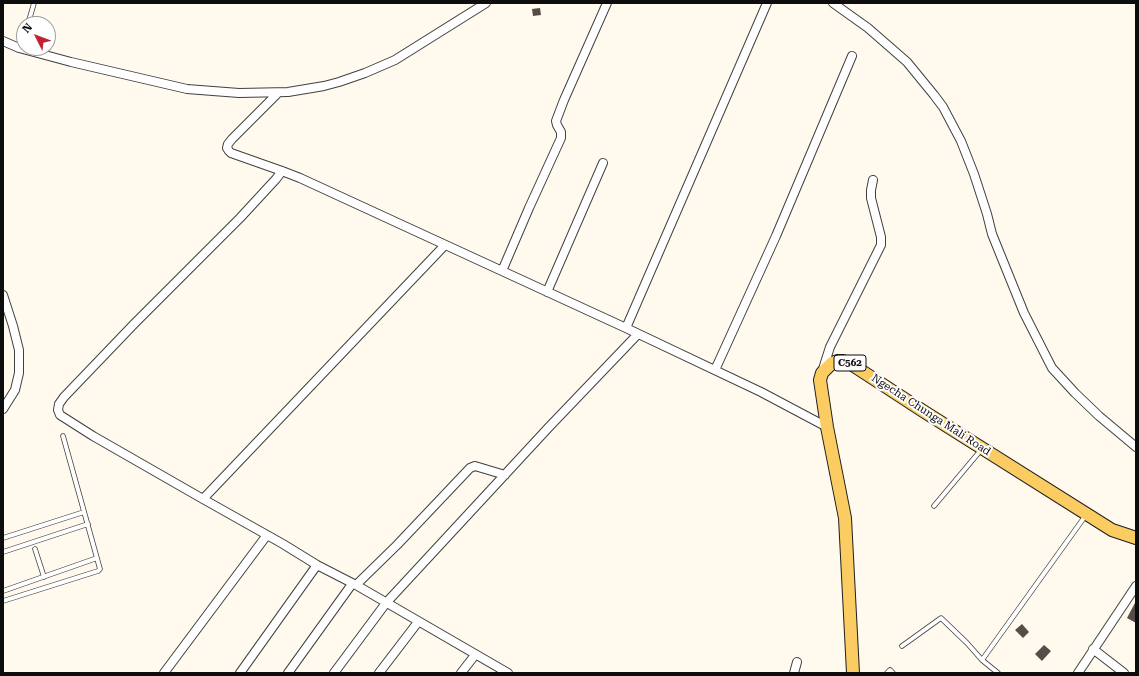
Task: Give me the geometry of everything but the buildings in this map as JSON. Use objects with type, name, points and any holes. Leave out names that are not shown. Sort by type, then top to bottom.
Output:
[{"type":"main road","name":"Ngecha Chunga Mali Road","points":[[822,373],[838,361],[851,364],[1112,530],[1136,538]]},
{"type":"main road","name":"C562","points":[[822,373],[820,380],[827,427],[845,518],[853,673]]},
{"type":"street","points":[[3,41],[20,48],[71,62],[187,88],[239,93],[278,93],[340,82],[395,60],[486,3]]},
{"type":"street","points":[[502,271],[561,138],[561,132],[556,120],[607,3]]},
{"type":"street","points":[[626,328],[767,3]]},
{"type":"street","points":[[833,3],[868,28],[907,62],[943,107],[974,174],[992,234],[1021,306],[1052,368],[1099,416],[1136,447]]},
{"type":"street","points":[[716,370],[776,236],[852,56]]},
{"type":"street","points":[[278,93],[239,131],[228,144],[227,148],[231,153],[300,178],[716,370],[827,427]]},
{"type":"street","points":[[547,292],[603,164]]},
{"type":"street","points":[[282,171],[240,218],[134,324],[64,397],[59,404],[58,410],[60,415],[203,499],[508,673]]},
{"type":"street","points":[[822,373],[830,347],[880,245],[881,237],[871,198],[873,180]]},
{"type":"street","points":[[203,499],[445,245]]},
{"type":"street","points":[[3,295],[14,326],[19,350],[19,373],[14,390],[3,409]]},
{"type":"street","points":[[334,673],[386,603],[638,334]]},
{"type":"street","points":[[288,673],[354,584],[397,545],[470,468],[475,466],[505,475]]},
{"type":"street","points":[[164,673],[268,535]]},
{"type":"street","points":[[240,673],[317,564]]},
{"type":"street","points":[[1078,673],[1136,586]]},
{"type":"street","points":[[379,673],[418,622]]},
{"type":"street","points":[[1093,649],[1124,673]]},
{"type":"street","points":[[461,673],[475,655]]},
{"type":"street","points":[[794,673],[797,662]]},
{"type":"lane","points":[[30,16],[34,3]]},
{"type":"lane","points":[[3,601],[98,571],[100,569],[63,436]]},
{"type":"lane","points":[[934,506],[983,448]]},
{"type":"lane","points":[[3,538],[84,512]]},
{"type":"lane","points":[[982,660],[1086,514]]},
{"type":"lane","points":[[3,552],[88,524]]},
{"type":"lane","points":[[35,549],[44,577]]},
{"type":"lane","points":[[3,590],[97,558]]},
{"type":"lane","points":[[902,646],[941,618],[982,660],[998,673]]},
{"type":"lane","points":[[887,673],[890,670],[893,673]]}]
